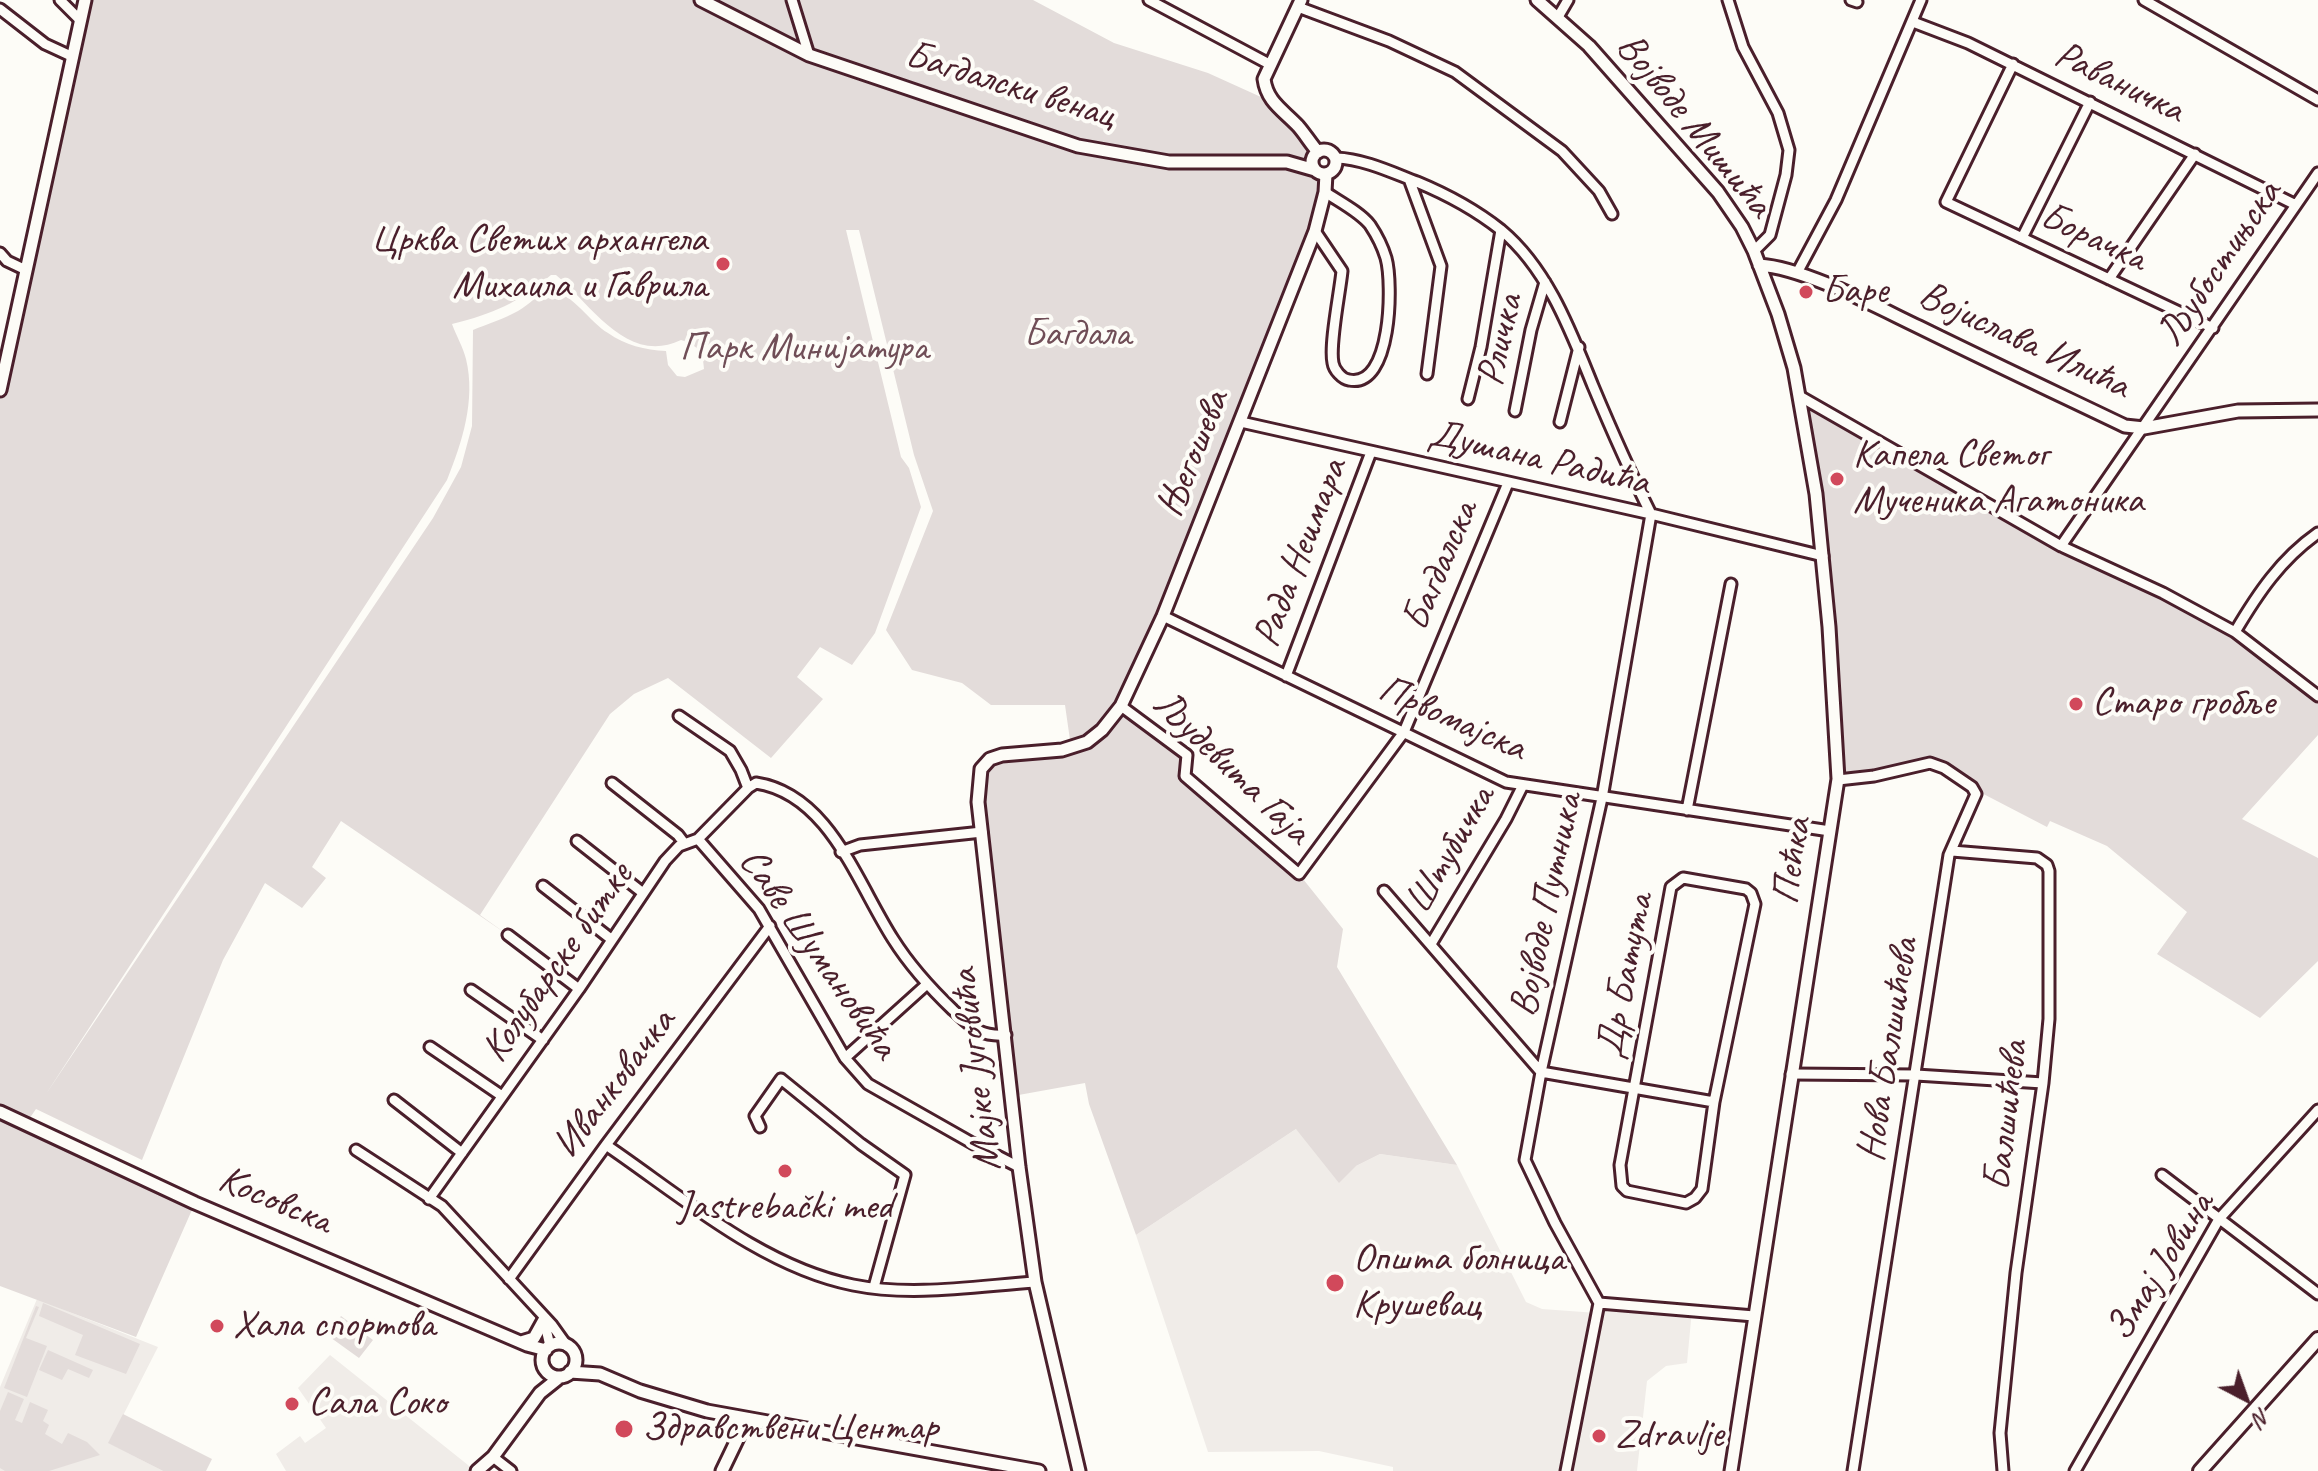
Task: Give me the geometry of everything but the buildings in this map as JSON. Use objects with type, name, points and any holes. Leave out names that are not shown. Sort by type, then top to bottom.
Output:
[{"type":"main road","points":[[2200,1471],[2318,1339]]},
{"type":"street","points":[[60,0],[80,20]]},
{"type":"street","points":[[0,390],[85,0]]},
{"type":"street","name":"Багдалски венац","points":[[701,0],[809,55],[1078,146],[1169,162],[1287,162],[1320,172]]},
{"type":"street","points":[[792,0],[809,55]]},
{"type":"street","points":[[1149,0],[1271,65]]},
{"type":"street","name":"Војводе Мишића","points":[[1537,0],[1589,46],[1718,192],[1731,208],[1759,265]]},
{"type":"street","points":[[1558,17],[1568,0]]},
{"type":"street","points":[[1728,0],[1749,60],[1778,113],[1789,150],[1786,175],[1770,235],[1754,251]]},
{"type":"street","points":[[1797,273],[1836,200],[1921,0]]},
{"type":"street","points":[[2144,0],[2318,100]]},
{"type":"street","points":[[1318,152],[1300,127],[1272,102],[1264,79],[1299,4],[1455,72],[1562,151],[1599,191],[1612,214]]},
{"type":"street","points":[[0,9],[45,44],[71,56]]},
{"type":"street","name":"Раваничка","points":[[1913,22],[2013,64],[2296,205]]},
{"type":"street","name":"Борачка","points":[[2013,64],[1946,202],[2213,328]]},
{"type":"street","points":[[2022,238],[2090,102]]},
{"type":"street","points":[[1336,158],[1335,167],[1320,172],[1313,158],[1318,152],[1329,151],[1336,158],[1363,162],[1409,179],[1441,193],[1501,230],[1518,247],[1545,282],[1579,347],[1630,474],[1651,514]]},
{"type":"street","points":[[2109,279],[2195,154]]},
{"type":"street","name":"Његошева","points":[[1087,742],[1102,730],[1121,706],[1163,616],[1315,231],[1325,192],[1320,172]]},
{"type":"street","name":"Љубостињска","points":[[2061,546],[2318,173]]},
{"type":"street","points":[[1409,179],[1441,266],[1427,374]]},
{"type":"street","points":[[1315,231],[1342,271],[1332,361],[1335,369],[1347,380],[1369,374],[1378,364],[1390,317],[1386,259],[1369,223],[1325,192]]},
{"type":"street","points":[[1468,399],[1481,347],[1501,230]]},
{"type":"street","points":[[0,253],[7,261],[26,270]]},
{"type":"street","name":"Војислава Илића","points":[[1759,265],[1797,273],[1878,307],[2125,426],[2144,428],[2238,411],[2318,410]]},
{"type":"street","name":"Пећка","points":[[1731,1471],[1838,780],[1823,556],[1801,397],[1778,314],[1759,265]]},
{"type":"street","name":"Рличка","points":[[1515,411],[1531,330],[1545,282]]},
{"type":"street","points":[[1560,422],[1579,347]]},
{"type":"street","points":[[1801,397],[2061,546],[2163,593],[2235,632],[2315,690]]},
{"type":"street","name":"Душана Радића","points":[[1241,422],[1823,556]]},
{"type":"street","name":"Рада Неимара","points":[[1286,676],[1371,452]]},
{"type":"street","name":"Багдалска","points":[[1299,874],[1404,732],[1508,483]]},
{"type":"street","name":"Војводе Путника","points":[[1599,1303],[1525,1160],[1541,1072],[1602,798],[1651,514]]},
{"type":"street","points":[[2235,632],[2251,604],[2280,567],[2318,533]]},
{"type":"street","points":[[1687,810],[1731,584]]},
{"type":"street","name":"Првомајска","points":[[1163,616],[1506,782],[1830,831]]},
{"type":"street","name":"Људевита Гаја","points":[[1121,706],[1187,755],[1185,776],[1299,874]]},
{"type":"street","points":[[679,716],[730,751],[752,785],[787,791],[822,820],[892,937],[926,985],[969,1025],[988,1036],[1006,1035]]},
{"type":"street","name":"Мајке Југовића","points":[[1079,1471],[1035,1282],[1019,1167],[979,784],[981,769],[990,759],[1002,755],[1062,750],[1087,742]]},
{"type":"street","name":"Нова Балшићева","points":[[1838,780],[1853,780],[1930,763],[1944,768],[1972,787],[1976,794],[1949,855],[1853,1471]]},
{"type":"street","name":"Саве Шумановића","points":[[612,783],[684,843]]},
{"type":"street","name":"Колубарске битке","points":[[429,1199],[579,989],[665,861],[684,843],[698,839],[752,785]]},
{"type":"street","name":"Штубичка","points":[[1431,944],[1523,785]]},
{"type":"street","points":[[841,852],[860,845],[982,832]]},
{"type":"street","name":"Саве Шумановића","points":[[698,839],[745,890],[770,926],[845,1058],[868,1084],[1019,1167]]},
{"type":"street","points":[[577,841],[643,893]]},
{"type":"street","name":"Балшићева","points":[[1952,851],[2037,858],[2047,865],[2049,886],[2049,1019],[2016,1273],[2000,1433],[2003,1471]]},
{"type":"street","name":"Др Батута","points":[[1683,878],[1746,889],[1755,904],[1714,1102],[1702,1189],[1695,1198],[1686,1203],[1659,1199],[1629,1192],[1622,1186],[1621,1149],[1671,887],[1683,878]]},
{"type":"street","points":[[543,886],[611,939]]},
{"type":"street","points":[[1384,891],[1541,1072]]},
{"type":"street","name":"Иванковачка","points":[[509,1279],[770,926]]},
{"type":"street","points":[[508,935],[579,989]]},
{"type":"street","points":[[845,1058],[926,985]]},
{"type":"street","points":[[471,990],[543,1040]]},
{"type":"street","points":[[430,1047],[502,1096]]},
{"type":"street","name":"Др Батута","points":[[1541,1072],[1714,1102]]},
{"type":"street","points":[[1791,1074],[1916,1075],[2043,1083]]},
{"type":"street","points":[[760,1127],[755,1116],[781,1079],[905,1175],[874,1287]]},
{"type":"street","points":[[394,1100],[462,1153]]},
{"type":"street","name":"Змај Јовина","points":[[2075,1471],[2219,1219],[2318,1110]]},
{"type":"street","name":"Косовска","points":[[0,1112],[195,1203],[524,1343],[565,1374],[600,1374]]},
{"type":"street","points":[[606,1145],[773,1258],[813,1274],[853,1285],[874,1287],[952,1288],[1035,1282]]},
{"type":"street","name":"Косовска","points":[[356,1150],[442,1206],[570,1350]]},
{"type":"street","points":[[2162,1175],[2318,1294]]},
{"type":"street","points":[[1566,1471],[1599,1303],[1754,1316]]},
{"type":"street","points":[[524,1343],[534,1338],[544,1318]]},
{"type":"street","points":[[540,1393],[546,1357],[544,1318]]},
{"type":"street","name":"Косовска","points":[[546,1357],[558,1344],[600,1374],[672,1401],[747,1419],[1039,1471]]},
{"type":"street","points":[[477,1471],[493,1457],[540,1393],[575,1362],[570,1350]]},
{"type":"street","points":[[722,1471],[747,1419]]},
{"type":"street","points":[[493,1457],[511,1471]]},
{"type":"shaded area","name":"Општа болница Крушевац","points":[[1296,1129],[1356,1166],[1380,1154],[1457,1165],[1526,1302],[1542,1309],[1597,1313],[1599,1303],[1692,1310],[1687,1363],[1666,1366],[1647,1381],[1637,1471],[1393,1471],[1393,1467],[1319,1451],[1208,1452],[1136,1235]]},
{"type":"shaded area","points":[[37,1299],[158,1347],[109,1443],[163,1471],[0,1471],[0,1387]]},
{"type":"shaded area","points":[[330,1355],[474,1471],[286,1471],[276,1454],[300,1436],[305,1443],[326,1428],[298,1388]]},
{"type":"green space","points":[[85,0],[1033,0],[1114,43],[1208,73],[1272,102],[1315,155],[1313,166],[1322,173],[1325,192],[1122,706],[1187,755],[1185,776],[1299,874],[1343,929],[1337,967],[1457,1165],[1380,1154],[1356,1166],[1339,1183],[1296,1129],[1136,1235],[1089,1104],[1085,1083],[1013,1096],[979,784],[990,759],[1071,747],[1065,705],[991,705],[962,683],[912,670],[886,630],[933,511],[914,455],[859,230],[846,230],[901,457],[909,468],[921,507],[875,633],[852,665],[820,647],[797,677],[823,699],[771,758],[668,678],[634,694],[610,714],[480,915],[508,935],[341,821],[312,867],[326,878],[302,908],[265,883],[223,960],[142,1160],[36,1109],[27,1122],[195,1203],[136,1337],[0,1286],[0,390]],"holes":[[[551,275],[556,275],[611,328],[627,339],[644,345],[662,346],[681,340],[687,342],[701,353],[704,369],[685,377],[677,376],[668,365],[666,351],[621,341],[557,292],[545,293],[513,314],[473,330],[472,426],[461,467],[433,518],[46,1094],[447,480],[462,436],[469,390],[466,359],[452,324],[504,306]]]},
{"type":"green space","name":"Старо гробље","points":[[1801,397],[2061,546],[2235,632],[2318,696],[2318,735],[2242,819],[2318,858],[2318,961],[2260,1018],[2157,954],[2187,912],[2107,846],[2050,821],[2047,827],[1970,787],[1923,758],[1838,779],[1835,711]]},
{"type":"green space","points":[[43,1303],[140,1344],[126,1374],[75,1355],[83,1335],[39,1316]]},
{"type":"green space","points":[[36,1306],[39,1307],[26,1338],[47,1346],[27,1397],[4,1388]]},
{"type":"green space","points":[[341,1316],[373,1340],[359,1358],[327,1335]]},
{"type":"green space","points":[[48,1350],[93,1370],[89,1378],[68,1369],[62,1380],[39,1370]]},
{"type":"green space","points":[[8,1392],[24,1399],[15,1420],[22,1423],[30,1402],[48,1410],[43,1421],[49,1425],[45,1434],[62,1444],[68,1433],[87,1442],[100,1455],[49,1471],[5,1471],[0,1468],[0,1411]]},
{"type":"green space","points":[[123,1414],[212,1459],[206,1471],[163,1471],[108,1443]]},
{"type":"place","name":"Црква Светих архангела Михаила и Гаврила","points":[[723,264]]},
{"type":"place","name":"Баре","points":[[1806,292]]},
{"type":"place","name":"Капела Светог Мученика Агатоника","points":[[1837,479]]},
{"type":"place","name":"Старо гробље","points":[[2076,704]]},
{"type":"place","name":"Jastrebački med","points":[[785,1171]]},
{"type":"place","name":"Општа болница Крушевац","points":[[1335,1283]]},
{"type":"place","name":"Хала спортова","points":[[217,1326]]},
{"type":"place","name":"Сала Соко","points":[[292,1404]]},
{"type":"place","name":"Здравствени Центар","points":[[624,1429]]},
{"type":"place","name":"Zdravlje","points":[[1599,1436]]},
{"type":"park label","name":"Багдала","points":[[1077,335]]},
{"type":"park label","name":"Парк Минијатура","points":[[804,349]]}]
